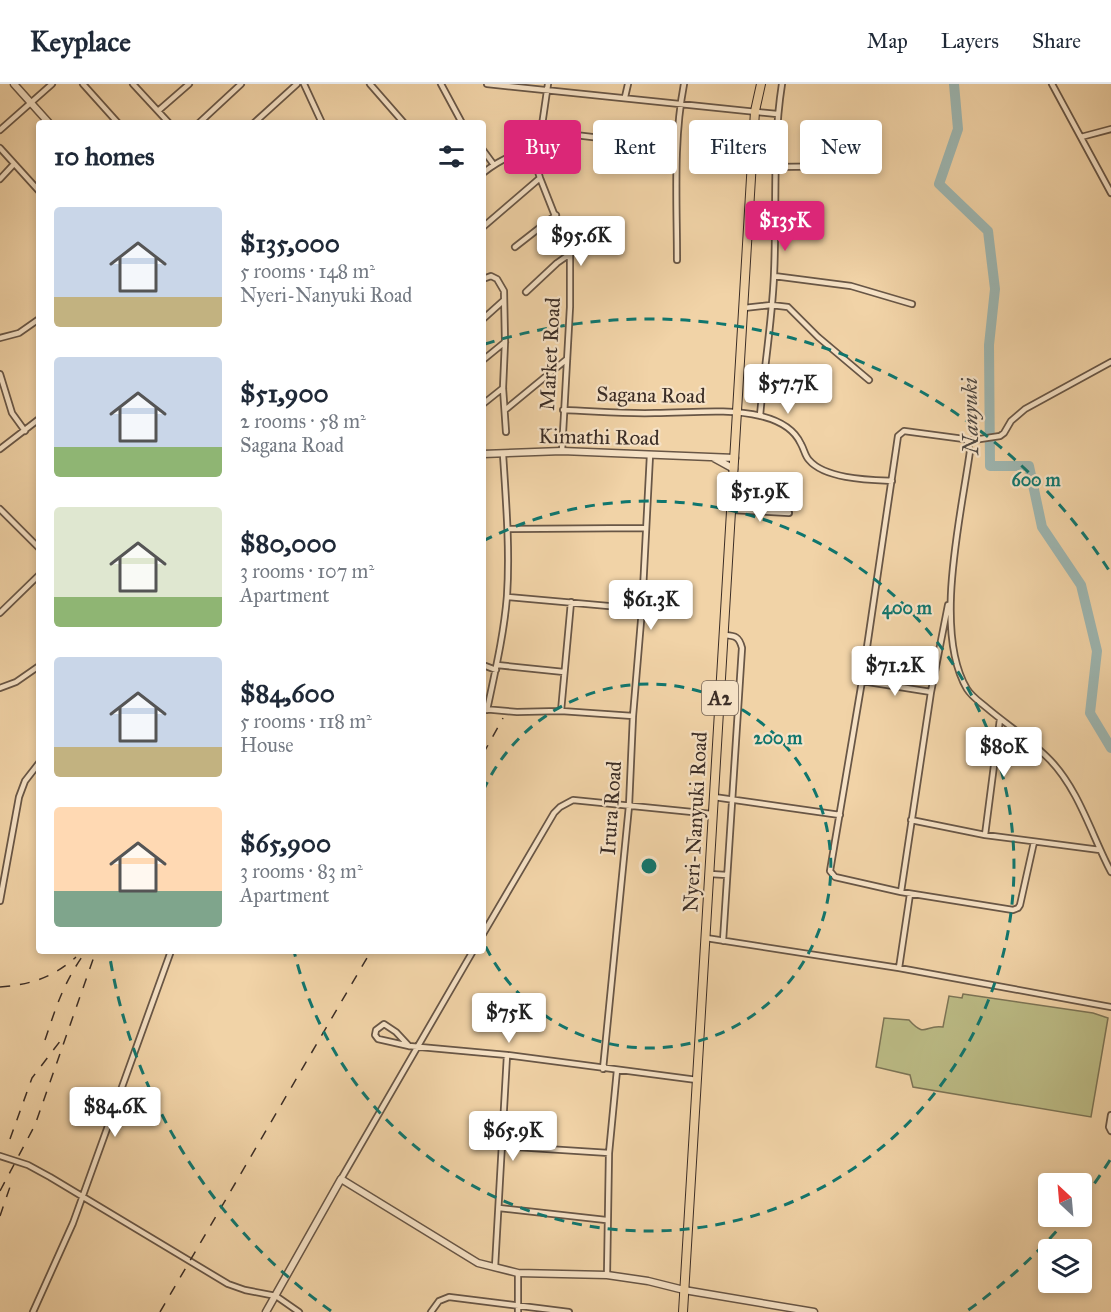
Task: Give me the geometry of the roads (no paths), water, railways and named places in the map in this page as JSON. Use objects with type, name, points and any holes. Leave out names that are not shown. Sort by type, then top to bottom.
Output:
[{"type":"highway","name":"Nyeri-Nanyuki Road","points":[[683,1312],[755,111],[761,84]]},
{"type":"street","points":[[14,84],[46,120]]},
{"type":"street","points":[[0,130],[52,84]]},
{"type":"street","points":[[83,84],[115,120]]},
{"type":"street","points":[[133,84],[166,120]]},
{"type":"street","points":[[158,111],[189,84]]},
{"type":"street","points":[[202,120],[241,84]]},
{"type":"street","points":[[257,120],[297,84]]},
{"type":"street","points":[[304,84],[321,120]]},
{"type":"street","points":[[370,84],[401,120]]},
{"type":"street","points":[[441,84],[460,120]]},
{"type":"street","points":[[487,84],[548,87],[777,114]]},
{"type":"street","points":[[625,97],[628,84]]},
{"type":"street","points":[[677,147],[680,103],[684,84]]},
{"type":"street","points":[[777,120],[782,84]]},
{"type":"street","points":[[1052,84],[1111,193]]},
{"type":"street","points":[[543,120],[548,87]]},
{"type":"street","points":[[1081,137],[1111,129]]},
{"type":"street","points":[[0,148],[36,187]]},
{"type":"street","points":[[486,154],[494,165]]},
{"type":"street","points":[[486,171],[504,160]]},
{"type":"street","points":[[0,180],[14,164]]},
{"type":"street","name":"Market Road","points":[[539,174],[570,254],[562,451]]},
{"type":"street","points":[[677,174],[677,260]]},
{"type":"street","points":[[760,416],[774,276],[774,174]]},
{"type":"street","points":[[486,223],[540,178]]},
{"type":"street","points":[[515,247],[556,215]]},
{"type":"street","points":[[526,292],[570,254]]},
{"type":"street","points":[[486,278],[491,276],[497,279],[504,291],[503,388],[506,432]]},
{"type":"street","points":[[774,276],[851,286],[912,304]]},
{"type":"street","points":[[486,316],[503,301]]},
{"type":"street","points":[[744,308],[788,307],[818,337],[869,380]]},
{"type":"street","points":[[0,338],[19,333],[36,321]]},
{"type":"street","points":[[486,358],[505,342]]},
{"type":"street","points":[[504,410],[567,359]]},
{"type":"street","points":[[1034,842],[1022,898],[1016,909],[910,894],[854,883],[832,876],[830,866],[862,681],[898,436],[904,431],[964,438],[967,441],[994,438],[1004,433],[1011,421],[1025,409],[1111,362]]},
{"type":"street","points":[[0,374],[12,413],[25,431]]},
{"type":"street","points":[[486,402],[503,388]]},
{"type":"street","name":"Sagana Road","points":[[563,410],[637,414],[737,413],[760,416],[777,421],[792,431],[809,460],[827,471],[844,477],[892,482]]},
{"type":"street","points":[[0,449],[36,422]]},
{"type":"street","points":[[901,892],[931,692],[949,599],[970,451],[967,441]]},
{"type":"street","name":"Kimathi Road","points":[[486,454],[562,451],[735,458]]},
{"type":"street","points":[[486,705],[496,667],[507,597],[508,529],[503,454]]},
{"type":"street","name":"Irura Road","points":[[603,1069],[629,806],[650,455]]},
{"type":"street","name":"Kimathi Road","points":[[714,458],[734,470]]},
{"type":"street","points":[[0,509],[36,545]]},
{"type":"street","points":[[732,510],[789,513]]},
{"type":"street","points":[[508,529],[645,528]]},
{"type":"street","points":[[0,613],[36,578]]},
{"type":"street","points":[[507,597],[642,609]]},
{"type":"street","points":[[949,599],[954,653],[964,683],[972,696],[1048,758],[1060,771],[1077,800],[1111,872]]},
{"type":"street","points":[[561,711],[571,602]]},
{"type":"street","points":[[723,941],[742,648],[736,636],[724,635]]},
{"type":"street","points":[[486,665],[564,672]]},
{"type":"street","points":[[0,688],[16,682],[36,668]]},
{"type":"street","points":[[862,681],[931,692]]},
{"type":"street","points":[[486,709],[517,712],[561,711],[633,717]]},
{"type":"street","points":[[985,835],[1000,719]]},
{"type":"street","points":[[0,902],[19,797],[24,781],[36,767]]},
{"type":"street","points":[[714,797],[840,815]]},
{"type":"street","points":[[486,929],[560,807],[573,801],[712,814]]},
{"type":"street","points":[[911,820],[985,835],[1100,850]]},
{"type":"street","points":[[710,874],[727,875]]},
{"type":"street","points":[[899,968],[910,894]]},
{"type":"street","points":[[706,938],[899,968],[1111,1007]]},
{"type":"street","points":[[33,1312],[73,1223],[170,954]]},
{"type":"street","points":[[266,1312],[471,954]]},
{"type":"street","points":[[409,1046],[389,1026],[384,1024],[376,1030],[375,1035],[378,1039],[409,1046],[418,1045],[507,1055],[697,1080]]},
{"type":"street","points":[[495,1267],[507,1055]]},
{"type":"street","points":[[607,1275],[606,1220],[609,1153],[617,1070]]},
{"type":"street","points":[[1111,1115],[1109,1127],[1111,1131]]},
{"type":"street","points":[[502,1146],[609,1153]]},
{"type":"street","points":[[0,1156],[28,1165],[228,1284],[276,1296],[299,1312]]},
{"type":"street","points":[[341,1179],[478,1263],[518,1272],[607,1275],[664,1283],[684,1290],[813,1312]]},
{"type":"street","points":[[499,1208],[606,1220]]},
{"type":"street","points":[[518,1272],[518,1312]]},
{"type":"street","points":[[431,1312],[440,1301],[449,1297],[569,1312]]},
{"type":"waterway","name":"Nanyuki","points":[[954,84],[958,129],[939,184],[988,231],[995,289],[989,345],[990,466],[1029,466],[1042,527],[1081,585],[1097,651],[1090,713],[1111,748]]},
{"type":"railway","points":[[486,749],[503,718]]},
{"type":"railway","points":[[45,1040],[62,994],[84,954]]},
{"type":"railway","points":[[0,1191],[35,1125],[95,954]]},
{"type":"railway","points":[[160,1312],[369,954]]},
{"type":"railway","points":[[0,987],[41,979],[59,970],[76,957]]},
{"type":"railway","points":[[10,1139],[32,1078],[61,1040]]},
{"type":"railway","points":[[0,1216],[12,1181]]}]
